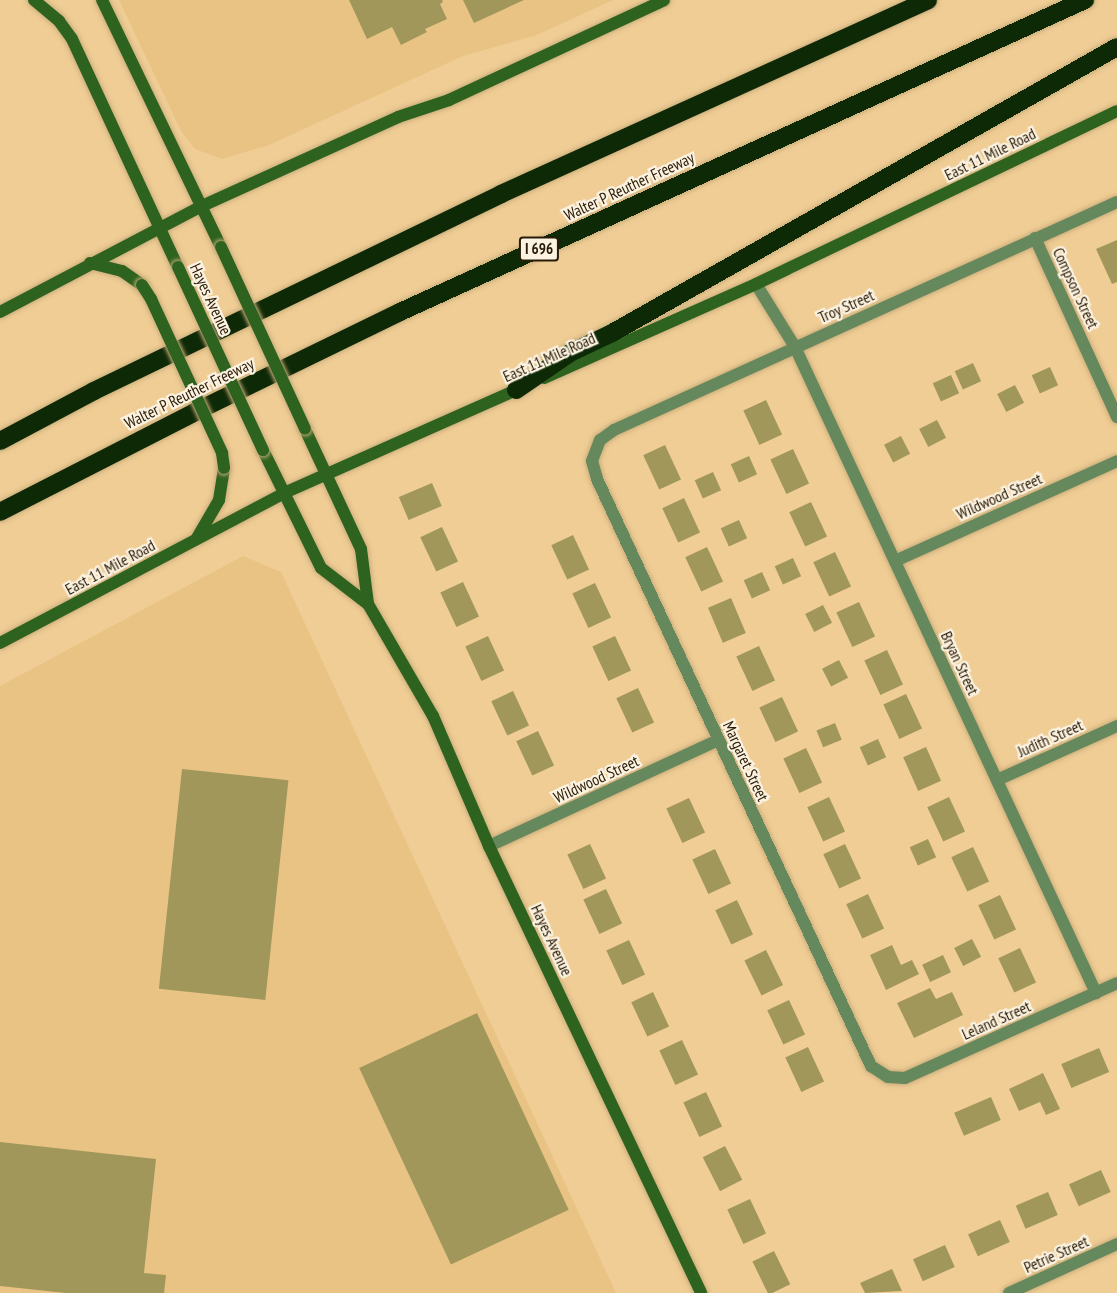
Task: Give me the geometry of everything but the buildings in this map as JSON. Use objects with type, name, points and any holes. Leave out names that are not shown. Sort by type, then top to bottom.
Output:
[{"type":"highway","points":[[0,441],[94,391],[501,194],[928,0]]},
{"type":"highway","name":"Walter P Reuther Freeway","points":[[0,512],[389,317],[1085,0]]},
{"type":"highway","points":[[516,390],[570,353],[612,333],[1117,47]]},
{"type":"main road","name":"Hayes Avenue","points":[[34,0],[59,21],[72,39],[263,450],[321,568],[368,604],[433,716],[489,846],[701,1293]]},
{"type":"main road","name":"Hayes Avenue","points":[[102,0],[202,206],[361,549],[368,604]]},
{"type":"main road","points":[[0,312],[160,226],[202,206],[398,117],[449,100],[664,0]]},
{"type":"main road","name":"East 11 Mile Road","points":[[0,644],[284,493],[756,284],[1117,111]]},
{"type":"main road","points":[[90,263],[122,271],[142,285],[222,453],[224,468],[219,500],[197,539]]},
{"type":"street","name":"Troy Street","points":[[595,450],[606,434],[1117,202]]},
{"type":"street","name":"Compson Street","points":[[1035,238],[1117,417]]},
{"type":"street","name":"Bryan Street","points":[[756,284],[795,347],[1096,993]]},
{"type":"street","name":"Margaret Street","points":[[595,450],[592,461],[597,479],[718,740],[871,1066],[888,1077]]},
{"type":"street","name":"Wildwood Street","points":[[895,561],[1117,461]]},
{"type":"street","name":"Judith Street","points":[[997,780],[1117,726]]},
{"type":"street","name":"Wildwood Street","points":[[489,846],[718,740]]},
{"type":"street","name":"Leland Street","points":[[888,1077],[897,1079],[914,1075],[1117,984]]},
{"type":"street","name":"Petrie Street","points":[[1009,1293],[1031,1288],[1117,1244]]},
{"type":"shaded area","points":[[119,0],[613,0],[537,35],[463,56],[269,145],[222,159],[195,149],[181,131]]},
{"type":"shaded area","points":[[243,556],[281,572],[616,1293],[0,1293],[0,686]]}]
